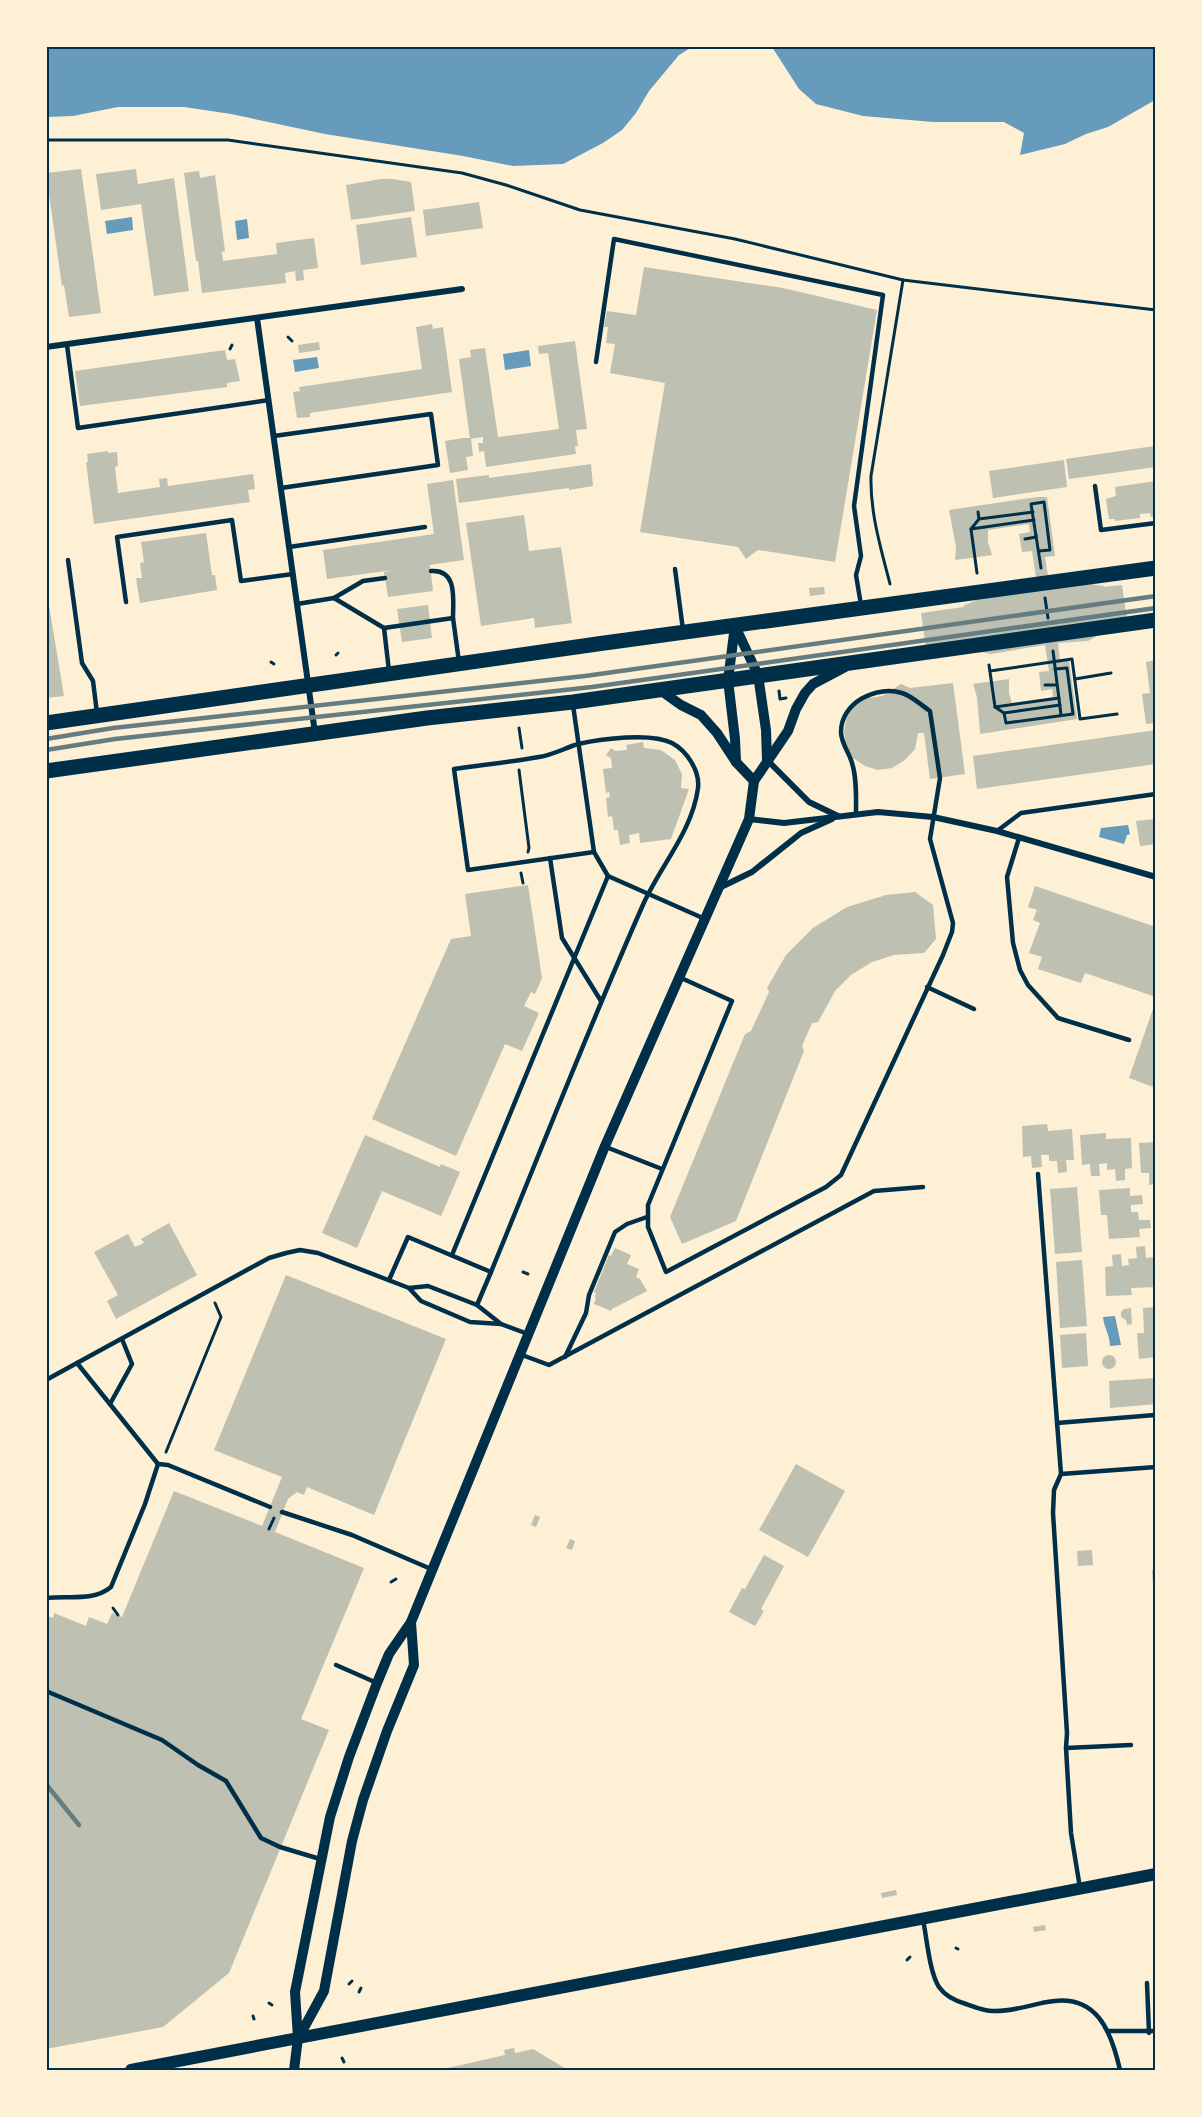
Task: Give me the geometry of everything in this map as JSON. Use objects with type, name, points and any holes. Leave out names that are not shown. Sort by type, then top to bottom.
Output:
[{"type":"main road","points":[[46,723],[1155,568]]},
{"type":"main road","points":[[46,771],[427,718],[573,702],[857,660],[1155,620]]},
{"type":"main road","points":[[131,2070],[1155,1874]]},
{"type":"street","points":[[46,347],[462,289]]},
{"type":"street","points":[[257,318],[315,734]]},
{"type":"street","points":[[735,626],[758,675],[766,730],[767,760],[809,802],[838,816]]},
{"type":"street","points":[[735,626],[728,680],[736,762]]},
{"type":"street","points":[[294,2070],[298,2038],[295,1992],[320,1859],[330,1817],[349,1757],[377,1683],[389,1654],[411,1622],[605,1146],[749,819],[754,781],[788,731],[805,693],[813,684],[857,660]]},
{"type":"street","points":[[660,690],[681,705],[701,715],[736,762],[754,781]]},
{"type":"street","points":[[749,819],[784,823],[856,814],[909,813],[997,831],[1155,877]]},
{"type":"street","points":[[718,889],[752,872],[801,833],[838,816]]},
{"type":"street","points":[[298,2038],[324,1991],[352,1841],[363,1800],[387,1731],[414,1665],[411,1622]]},
{"type":"lane","points":[[596,362],[614,239],[883,295],[854,506],[861,556],[856,575],[862,608]]},
{"type":"lane","points":[[67,345],[78,428],[269,400]]},
{"type":"lane","points":[[274,436],[431,414],[438,465],[281,488]]},
{"type":"lane","points":[[1095,486],[1101,530],[1155,523]]},
{"type":"lane","points":[[126,602],[117,537],[232,520],[241,581],[293,574]]},
{"type":"lane","points":[[289,547],[425,527]]},
{"type":"lane","points":[[68,560],[82,663],[93,681],[97,716]]},
{"type":"lane","points":[[675,569],[683,633]]},
{"type":"lane","points":[[431,571],[441,572],[451,580],[459,664]]},
{"type":"lane","points":[[297,604],[334,598],[363,581],[385,578]]},
{"type":"lane","points":[[334,598],[384,628],[453,618]]},
{"type":"lane","points":[[384,628],[390,674]]},
{"type":"lane","points":[[679,977],[732,1001],[648,1205],[648,1227],[666,1272],[835,1181],[844,1168],[948,942],[952,923],[930,839],[940,778],[930,711],[903,693],[889,691],[868,694],[856,702],[843,719],[842,740],[852,763],[856,814]]},
{"type":"lane","points":[[573,702],[594,852],[608,876],[705,919]]},
{"type":"lane","points":[[477,1305],[601,1001],[648,894],[681,837],[694,806],[698,785],[693,766],[684,753],[672,743],[657,738],[639,737],[579,744],[543,757],[454,769],[468,870],[594,852]]},
{"type":"lane","points":[[997,831],[1021,813],[1155,794]]},
{"type":"lane","points":[[1019,838],[1006,877],[1013,943],[1020,970],[1028,985],[1058,1018],[1129,1040]]},
{"type":"lane","points":[[550,858],[562,938],[601,1001]]},
{"type":"lane","points":[[452,1256],[608,876]]},
{"type":"lane","points":[[927,987],[974,1009]]},
{"type":"lane","points":[[605,1146],[662,1169]]},
{"type":"lane","points":[[1038,1174],[1061,1474],[1054,1490],[1053,1513],[1068,1733],[1066,1748],[1071,1833],[1080,1888]]},
{"type":"lane","points":[[520,1354],[549,1365],[874,1191],[923,1187]]},
{"type":"lane","points":[[565,1356],[586,1312],[589,1295],[615,1232],[627,1224],[647,1217]]},
{"type":"lane","points":[[389,1280],[408,1237],[491,1272]]},
{"type":"lane","points":[[46,1380],[269,1258],[300,1250],[318,1253],[409,1288],[421,1301],[470,1322],[501,1324],[528,1334]]},
{"type":"lane","points":[[409,1288],[428,1286],[477,1305],[501,1324]]},
{"type":"lane","points":[[110,1404],[132,1364],[122,1339]]},
{"type":"lane","points":[[77,1363],[158,1464],[168,1465],[270,1507]]},
{"type":"lane","points":[[1057,1423],[1155,1415],[1155,1422]]},
{"type":"lane","points":[[46,1598],[91,1596],[111,1587],[146,1503],[158,1464]]},
{"type":"lane","points":[[1061,1474],[1155,1467]]},
{"type":"lane","points":[[282,1512],[352,1535],[432,1569]]},
{"type":"lane","points":[[336,1665],[377,1683]]},
{"type":"lane","points":[[46,1691],[162,1740],[226,1781],[261,1838],[280,1847],[320,1859]]},
{"type":"lane","points":[[1066,1748],[1131,1744]]},
{"type":"lane","points":[[923,1918],[936,1980],[950,1997],[991,2012],[1067,1999],[1084,2005],[1109,2031],[1120,2070]]},
{"type":"lane","points":[[1109,2031],[1152,2032],[1147,1983]]},
{"type":"path","points":[[46,140],[228,140],[462,173],[580,210],[735,239],[903,280],[1155,310]]},
{"type":"path","points":[[890,585],[874,523],[870,495],[871,476],[903,280]]},
{"type":"path","points":[[288,337],[292,341]]},
{"type":"path","points":[[230,349],[232,345]]},
{"type":"path","points":[[1039,551],[1050,550],[1044,502],[1031,504],[1042,578]]},
{"type":"path","points":[[978,512],[979,519]]},
{"type":"path","points":[[970,529],[979,519],[1033,512]]},
{"type":"path","points":[[970,529],[1034,519],[1036,537],[1025,539],[1037,537]]},
{"type":"path","points":[[970,529],[977,573]]},
{"type":"path","points":[[1044,589],[1049,622]]},
{"type":"path","points":[[1045,685],[1057,684],[1052,647],[1058,684],[1061,715]]},
{"type":"path","points":[[990,671],[1072,658],[1080,719],[1117,714]]},
{"type":"path","points":[[989,665],[995,707],[1004,713],[1060,705]]},
{"type":"path","points":[[1004,713],[1005,723],[1073,714],[1067,668],[1055,670]]},
{"type":"path","points":[[1075,679],[1112,673]]},
{"type":"path","points":[[995,707],[1059,698],[1057,684],[1045,685]]},
{"type":"path","points":[[1045,685],[1058,684]]},
{"type":"path","points":[[779,692],[780,699],[788,698]]},
{"type":"path","points":[[519,728],[522,750],[519,769],[529,848],[521,871],[523,883]]},
{"type":"path","points":[[523,1272],[528,1274]]},
{"type":"path","points":[[166,1452],[220,1317],[215,1303]]},
{"type":"path","points":[[391,1582],[396,1579]]},
{"type":"path","points":[[112,1608],[118,1615]]},
{"type":"path","points":[[349,1984],[352,1981]]},
{"type":"water","points":[[46,47],[692,47],[679,55],[649,91],[636,113],[622,130],[603,143],[563,164],[513,166],[184,107],[118,107],[73,116],[47,117]]},
{"type":"water","points":[[772,47],[1155,47],[1155,100],[1108,127],[1065,144],[1020,155],[1024,133],[1004,122],[933,122],[863,116],[816,104],[799,89]]},
{"type":"water","points":[[132,217],[133,230],[107,234],[105,221]]},
{"type":"water","points":[[247,219],[249,238],[237,240],[235,221]]},
{"type":"water","points":[[529,350],[531,366],[505,370],[503,354]]},
{"type":"water","points":[[317,357],[319,368],[295,372],[293,360]]},
{"type":"water","points":[[1128,825],[1130,834],[1127,835],[1124,844],[1099,837],[1101,828]]},
{"type":"water","points":[[1115,1316],[1121,1345],[1110,1346],[1103,1317]]},
{"type":"building","points":[[81,169],[101,313],[69,317],[64,285],[62,286],[46,173]]},
{"type":"building","points":[[136,169],[138,184],[174,178],[189,291],[154,296],[141,204],[101,210],[96,174]]},
{"type":"building","points":[[199,171],[200,178],[215,175],[225,251],[222,252],[223,261],[277,254],[276,243],[314,238],[318,268],[303,270],[304,280],[296,281],[295,271],[285,273],[286,283],[202,293],[184,173]]},
{"type":"building","points":[[381,179],[411,182],[415,211],[351,220],[346,185]]},
{"type":"building","points":[[479,202],[483,228],[426,236],[423,210]]},
{"type":"building","points":[[411,217],[417,257],[361,265],[356,225]]},
{"type":"building","points":[[644,267],[783,288],[877,310],[835,562],[758,550],[746,559],[738,547],[640,532],[665,383],[610,373],[615,344],[606,343],[608,327],[604,327],[607,311],[636,315]]},
{"type":"building","points":[[432,324],[433,329],[443,327],[452,392],[310,413],[310,417],[297,418],[293,392],[300,391],[299,387],[422,369],[416,327]]},
{"type":"building","points":[[575,341],[587,429],[576,430],[578,446],[575,446],[576,454],[486,467],[484,451],[479,452],[478,443],[483,443],[483,437],[470,439],[459,359],[471,357],[470,350],[485,348],[498,437],[559,429],[548,353],[539,354],[538,346]]},
{"type":"building","points":[[319,342],[320,350],[299,353],[298,345]]},
{"type":"building","points":[[225,350],[227,360],[235,359],[240,381],[227,383],[227,387],[80,406],[75,371]]},
{"type":"building","points":[[471,438],[473,456],[466,457],[468,470],[450,473],[445,441]]},
{"type":"building","points":[[1154,446],[1156,467],[1069,479],[1066,459]]},
{"type":"building","points":[[108,451],[108,453],[117,452],[118,466],[115,467],[118,493],[160,487],[159,479],[167,478],[168,486],[253,474],[255,489],[248,490],[250,502],[94,524],[87,454]]},
{"type":"building","points":[[1064,460],[1067,487],[993,498],[989,471]]},
{"type":"building","points":[[591,464],[593,486],[459,503],[456,479],[489,475],[489,478]]},
{"type":"building","points":[[453,480],[464,560],[430,565],[433,591],[388,597],[384,572],[393,570],[327,579],[323,550],[434,534],[427,484]]},
{"type":"building","points":[[1156,481],[1156,516],[1151,517],[1150,513],[1140,514],[1140,518],[1115,521],[1115,519],[1109,519],[1106,499],[1116,496],[1115,487]]},
{"type":"building","points":[[1047,497],[1055,556],[1045,557],[1050,589],[1080,583],[1105,586],[1102,587],[1122,585],[1128,627],[1099,635],[1088,641],[1058,643],[1060,661],[1069,660],[1077,719],[980,734],[977,697],[973,684],[1009,679],[1012,703],[1053,697],[1052,689],[1041,691],[1039,672],[1049,671],[1045,645],[991,654],[982,652],[927,655],[921,613],[964,607],[983,597],[1038,590],[1032,551],[1022,552],[1019,534],[1030,532],[1029,524],[988,530],[988,542],[992,555],[955,560],[956,547],[949,510]]},
{"type":"building","points":[[524,515],[529,551],[561,547],[572,623],[535,628],[534,618],[481,626],[466,523]]},
{"type":"building","points":[[206,533],[212,575],[215,575],[217,590],[140,603],[136,578],[142,578],[140,563],[144,562],[141,542]]},
{"type":"building","points":[[46,587],[64,696],[46,698]]},
{"type":"building","points":[[824,587],[825,594],[810,596],[809,588]]},
{"type":"building","points":[[428,605],[432,638],[402,642],[397,609]]},
{"type":"building","points":[[1156,660],[1156,723],[1146,724],[1142,694],[1150,693],[1146,662]]},
{"type":"building","points":[[953,683],[965,774],[930,779],[924,733],[918,733],[915,749],[905,760],[892,768],[878,770],[865,766],[853,758],[846,745],[844,731],[847,716],[856,705],[868,698],[882,696],[901,684],[910,688]]},
{"type":"building","points":[[1156,730],[1156,764],[977,789],[973,756]]},
{"type":"building","points":[[643,742],[644,748],[661,750],[675,760],[682,774],[681,788],[689,789],[671,839],[640,843],[639,833],[629,835],[630,843],[620,845],[618,830],[614,830],[612,816],[608,817],[606,798],[610,797],[609,792],[606,793],[603,769],[612,768],[611,758],[606,755],[611,748],[616,751],[627,750],[626,745]]},
{"type":"building","points":[[1156,819],[1156,844],[1140,846],[1136,821]]},
{"type":"building","points":[[528,885],[542,978],[535,994],[531,992],[524,1006],[539,1013],[522,1051],[505,1044],[456,1156],[372,1119],[451,939],[471,936],[465,894]]},
{"type":"building","points":[[1035,886],[1156,927],[1156,997],[1085,973],[1081,983],[1038,969],[1042,957],[1029,953],[1040,923],[1033,920],[1037,910],[1028,907]]},
{"type":"building","points":[[915,892],[933,905],[936,939],[924,953],[894,955],[872,962],[851,975],[835,991],[818,1022],[812,1023],[802,1046],[804,1051],[736,1221],[682,1244],[670,1217],[745,1034],[751,1031],[769,992],[767,988],[786,955],[813,928],[847,907],[886,895]]},
{"type":"building","points":[[1156,1003],[1156,1088],[1129,1078]]},
{"type":"building","points":[[1047,1124],[1048,1131],[1072,1129],[1074,1160],[1066,1160],[1067,1172],[1058,1173],[1057,1161],[1049,1161],[1049,1155],[1041,1155],[1042,1167],[1032,1168],[1031,1156],[1023,1157],[1022,1126]]},
{"type":"building","points":[[1106,1133],[1106,1139],[1131,1138],[1132,1168],[1125,1169],[1125,1180],[1116,1181],[1115,1169],[1107,1170],[1107,1163],[1099,1164],[1100,1176],[1091,1176],[1090,1164],[1082,1165],[1080,1135]]},
{"type":"building","points":[[365,1135],[440,1167],[441,1164],[460,1172],[441,1216],[382,1191],[357,1248],[322,1233]]},
{"type":"building","points":[[1156,1142],[1156,1184],[1149,1185],[1149,1173],[1141,1173],[1139,1143]]},
{"type":"building","points":[[1077,1187],[1082,1252],[1055,1254],[1050,1189]]},
{"type":"building","points":[[1130,1188],[1130,1196],[1142,1195],[1143,1204],[1131,1205],[1131,1212],[1138,1212],[1139,1220],[1150,1220],[1151,1228],[1139,1229],[1140,1237],[1109,1239],[1107,1215],[1101,1215],[1099,1190]]},
{"type":"building","points":[[169,1223],[197,1275],[116,1319],[107,1301],[118,1295],[94,1252],[128,1234],[135,1247],[144,1243],[141,1239]]},
{"type":"building","points":[[1145,1246],[1146,1258],[1154,1257],[1156,1287],[1131,1288],[1132,1295],[1106,1296],[1105,1267],[1113,1266],[1112,1255],[1121,1254],[1122,1266],[1129,1265],[1128,1259],[1137,1258],[1136,1247]]},
{"type":"building","points":[[615,1248],[631,1255],[627,1264],[639,1269],[636,1277],[640,1279],[647,1291],[611,1311],[594,1304],[596,1293],[594,1292],[609,1255],[611,1256]]},
{"type":"building","points":[[1082,1260],[1087,1326],[1060,1328],[1056,1262]]},
{"type":"building","points":[[286,1275],[446,1339],[374,1515],[307,1487],[304,1495],[297,1492],[288,1499],[275,1532],[364,1568],[301,1719],[329,1730],[229,1973],[163,2027],[46,2049],[46,1618],[47,1616],[53,1618],[54,1613],[86,1626],[89,1617],[107,1624],[112,1613],[122,1617],[174,1491],[262,1526],[282,1477],[214,1450]]},
{"type":"building","points":[[1156,1307],[1156,1357],[1139,1359],[1137,1333],[1144,1333],[1143,1308]]},
{"type":"building","points":[[1131,1308],[1132,1324],[1127,1325],[1126,1320],[1121,1317],[1121,1312]]},
{"type":"building","points":[[1086,1333],[1088,1366],[1062,1368],[1060,1335]]},
{"type":"building","points":[[1109,1355],[1114,1357],[1116,1362],[1114,1367],[1109,1369],[1104,1367],[1102,1362],[1104,1357]]},
{"type":"building","points":[[1156,1378],[1156,1404],[1110,1408],[1109,1381]]},
{"type":"building","points":[[796,1464],[845,1491],[808,1557],[759,1530]]},
{"type":"building","points":[[535,1515],[540,1517],[536,1527],[531,1525]]},
{"type":"building","points":[[570,1539],[575,1541],[572,1550],[566,1548]]},
{"type":"building","points":[[1092,1550],[1093,1565],[1078,1566],[1077,1551]]},
{"type":"building","points":[[764,1555],[784,1566],[761,1609],[764,1611],[755,1626],[729,1612]]},
{"type":"building","points":[[1156,1569],[1156,1603],[1154,1603],[1152,1570]]},
{"type":"building","points":[[896,1890],[897,1895],[882,1898],[881,1893]]},
{"type":"building","points":[[1045,1925],[1046,1930],[1034,1932],[1033,1927]]},
{"type":"building","points":[[514,2048],[515,2053],[533,2049],[568,2070],[439,2070],[505,2055],[504,2050]]},
{"type":"railway","points":[[46,739],[113,728],[585,676],[1156,596]]},
{"type":"railway","points":[[46,750],[115,739],[592,687],[1156,608]]},
{"type":"railway","points":[[46,1784],[79,1825]]}]
